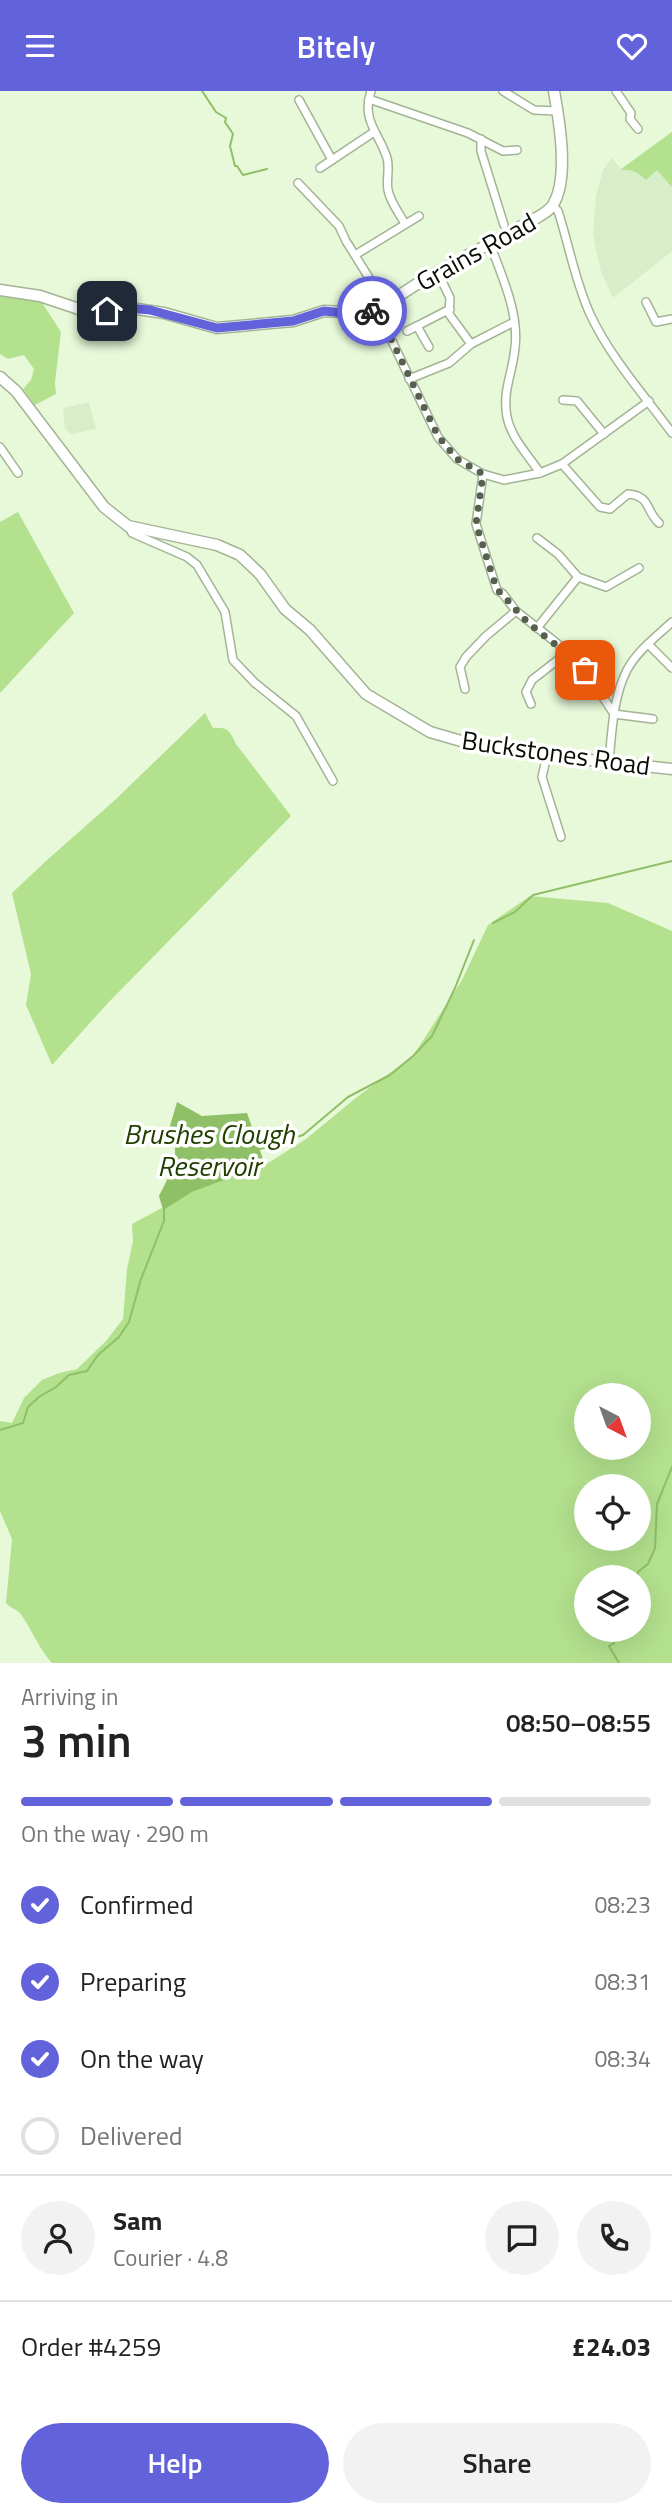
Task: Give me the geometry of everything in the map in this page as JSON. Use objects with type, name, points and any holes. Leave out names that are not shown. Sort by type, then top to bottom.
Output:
[{"type":"main road","name":"Grains Road","points":[[0,290],[40,296],[88,312],[137,309],[164,313],[217,328],[293,321],[324,311],[354,314],[381,308],[423,280],[538,218],[553,206],[558,192],[561,141],[554,91]]},
{"type":"main road","name":"Buckstones Road","points":[[0,377],[16,391],[104,507],[128,526],[217,545],[240,555],[260,574],[285,610],[310,630],[366,694],[430,732],[468,743],[516,752],[672,769]]},
{"type":"street","points":[[503,91],[534,110],[557,111]]},
{"type":"street","points":[[616,91],[638,129]]},
{"type":"street","points":[[405,224],[388,193],[387,156],[369,116],[370,95],[481,139],[503,151],[517,151]]},
{"type":"street","points":[[299,100],[332,160]]},
{"type":"street","points":[[320,168],[374,132]]},
{"type":"street","points":[[481,139],[481,151],[504,225]]},
{"type":"street","points":[[298,183],[331,216],[355,255],[381,308],[409,379],[438,436],[457,459],[483,474],[504,480],[540,473],[562,464],[649,401]]},
{"type":"street","points":[[553,206],[559,216],[578,285],[590,314],[603,337],[671,429]]},
{"type":"street","points":[[355,255],[419,216]]},
{"type":"street","points":[[493,253],[504,279],[514,322],[516,347],[505,391],[507,418],[513,434],[540,473]]},
{"type":"street","points":[[440,277],[450,298],[449,314],[471,344]]},
{"type":"street","points":[[646,303],[656,322],[672,319]]},
{"type":"street","points":[[407,331],[450,309]]},
{"type":"street","points":[[409,379],[449,363],[471,344],[514,322]]},
{"type":"street","points":[[417,326],[429,347]]},
{"type":"street","points":[[563,400],[577,401],[604,434]]},
{"type":"street","points":[[0,447],[18,473]]},
{"type":"street","points":[[562,464],[600,507],[610,509],[628,494],[639,495],[648,503],[651,515],[659,523]]},
{"type":"street","points":[[483,474],[476,524],[497,590],[516,611],[568,652],[600,690],[601,696],[614,714],[653,719]]},
{"type":"street","points":[[128,526],[132,533],[187,557],[197,565],[225,612],[233,660],[296,716],[333,781]]},
{"type":"street","points":[[537,538],[558,554],[578,577],[606,587],[639,568]]},
{"type":"street","points":[[537,628],[578,577]]},
{"type":"street","points":[[465,689],[460,667],[466,657],[516,611]]},
{"type":"street","points":[[609,761],[614,714],[628,669],[648,644],[672,622]]},
{"type":"street","points":[[648,644],[672,668]]},
{"type":"street","points":[[531,704],[526,692],[532,680],[568,652]]},
{"type":"street","points":[[600,690],[619,693]]},
{"type":"street","points":[[547,755],[542,777],[561,837]]},
{"type":"shaded area","points":[[672,132],[672,251],[613,298],[601,272],[593,234],[596,196],[603,170],[612,158],[621,169]]},
{"type":"shaded area","points":[[672,132],[672,187],[657,170],[646,180],[635,172],[620,170]]},
{"type":"shaded area","points":[[0,293],[41,301],[61,332],[56,394],[35,405],[23,389],[31,380],[34,369],[24,355],[8,359],[0,354]]},
{"type":"shaded area","points":[[89,402],[96,429],[71,434],[65,428],[63,408]]},
{"type":"shaded area","points":[[18,512],[74,613],[0,693],[0,522]]},
{"type":"shaded area","points":[[205,713],[213,728],[222,728],[230,733],[291,816],[107,1004],[52,1065],[26,1005],[31,974],[12,893],[115,800]]},
{"type":"shaded area","points":[[530,896],[608,903],[672,931],[672,1663],[52,1663],[20,1613],[6,1603],[12,1539],[0,1511],[0,1421],[12,1423],[24,1398],[42,1380],[77,1369],[106,1341],[123,1319],[127,1269],[133,1241],[132,1224],[192,1192],[265,1165],[306,1139],[413,1056],[462,980],[488,925]]},
{"type":"water","name":"Brushes Clough Reservoir","points":[[177,1102],[202,1116],[247,1113],[265,1165],[192,1192],[163,1210],[159,1196],[175,1164],[175,1147],[170,1126]]},
{"type":"waterway","points":[[202,91],[216,112],[226,118],[225,122],[233,134],[230,146],[235,166],[243,175],[267,169]]},
{"type":"waterway","points":[[493,923],[515,912],[533,895],[672,861]]},
{"type":"waterway","points":[[260,1149],[303,1135],[348,1097],[390,1075],[413,1056],[432,1036],[474,940]]},
{"type":"waterway","points":[[0,1430],[23,1423],[28,1407],[39,1397],[69,1375],[87,1371],[98,1355],[119,1337],[129,1322],[141,1279],[164,1221],[164,1209]]},
{"type":"waterway","points":[[647,1565],[655,1548],[657,1504],[672,1467]]},
{"type":"waterway","points":[[614,1642],[609,1646],[619,1663]]},
{"type":"way so far","points":[[372,311],[377,310],[422,408],[438,436],[457,459],[483,474],[476,524],[497,590],[516,611],[568,652],[585,670]]},
{"type":"route","points":[[107,311],[128,308],[150,310],[217,328],[293,321],[324,311],[354,314],[372,311]]}]
